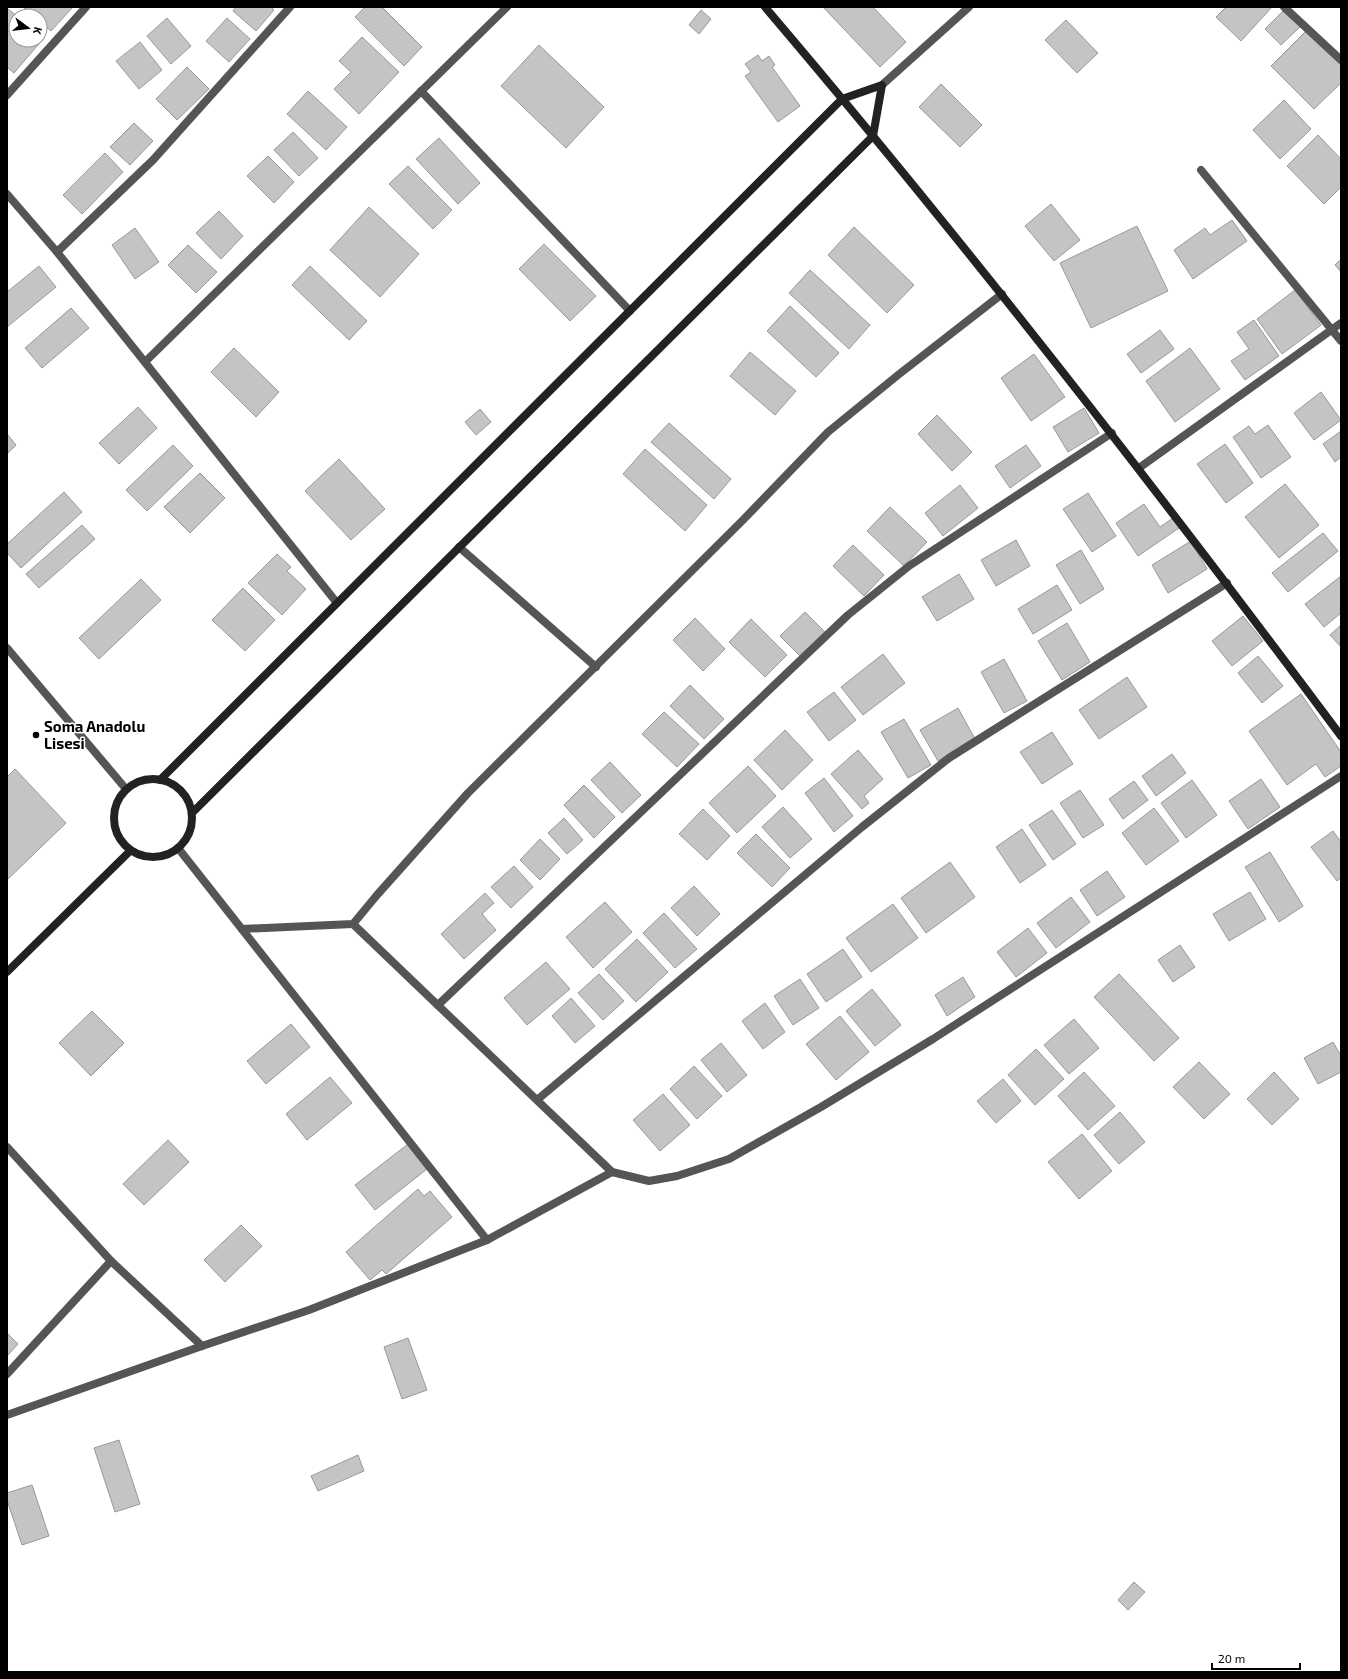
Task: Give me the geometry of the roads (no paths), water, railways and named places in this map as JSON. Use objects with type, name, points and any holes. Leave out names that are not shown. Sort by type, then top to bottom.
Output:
[{"type":"main road","points":[[765,7],[1002,294],[1112,433],[1227,583],[1341,736]]},
{"type":"main road","points":[[160,780],[842,99],[882,85],[873,136],[192,813]]},
{"type":"main road","points":[[144,779],[170,782],[180,790],[188,801],[192,813],[192,826],[187,838],[178,848],[167,855],[154,858],[141,856],[130,851],[120,841],[115,830],[113,817],[116,804],[122,793],[132,784],[144,779]]},
{"type":"main road","points":[[7,972],[130,851]]},
{"type":"street","points":[[7,95],[86,7]]},
{"type":"street","points":[[58,252],[153,160],[290,7]]},
{"type":"street","points":[[145,362],[507,7]]},
{"type":"street","points":[[882,85],[969,7]]},
{"type":"street","points":[[1284,7],[1341,60]]},
{"type":"street","points":[[421,91],[630,311]]},
{"type":"street","points":[[1200,170],[1341,341]]},
{"type":"street","points":[[7,194],[58,252],[337,603]]},
{"type":"street","points":[[353,924],[468,793],[743,520],[828,432],[1002,294]]},
{"type":"street","points":[[1139,468],[1341,323]]},
{"type":"street","points":[[438,1005],[848,615],[908,566],[1112,433]]},
{"type":"street","points":[[459,547],[596,667]]},
{"type":"street","points":[[537,1100],[862,827],[949,758],[1227,583]]},
{"type":"street","points":[[7,648],[126,789]]},
{"type":"street","points":[[242,929],[353,924],[612,1172],[649,1181],[677,1176],[730,1159],[821,1107],[933,1039],[1341,776]]},
{"type":"street","points":[[178,848],[487,1240]]},
{"type":"street","points":[[7,1147],[111,1261],[202,1346]]},
{"type":"street","points":[[7,1415],[309,1310],[487,1240],[612,1172]]},
{"type":"street","points":[[7,1374],[111,1261]]},
{"type":"place","name":"Soma Anadolu Lisesi","points":[[36,735]]}]
